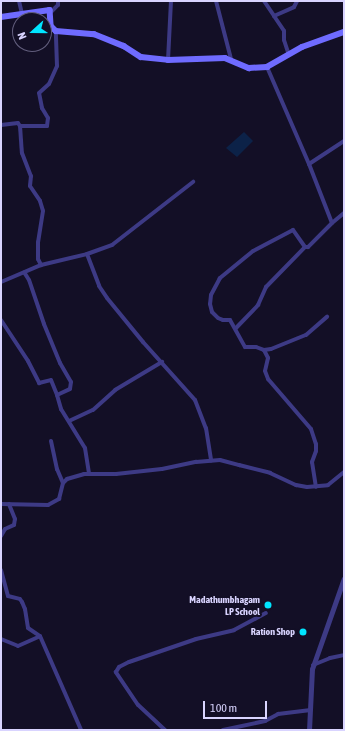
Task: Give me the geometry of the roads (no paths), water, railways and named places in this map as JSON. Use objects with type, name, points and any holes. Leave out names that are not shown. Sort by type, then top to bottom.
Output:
[{"type":"main road","points":[[36,12],[50,10],[52,12]]},
{"type":"main road","points":[[1,17],[12,15]]},
{"type":"main road","points":[[52,27],[56,30],[94,34],[124,46],[141,57],[168,60],[224,58],[231,59],[238,65],[249,68],[267,67],[302,47],[344,32]]},
{"type":"street","points":[[19,1],[22,12]]},
{"type":"street","points":[[52,12],[58,5],[58,1]]},
{"type":"street","points":[[168,60],[171,1]]},
{"type":"street","points":[[216,1],[231,59]]},
{"type":"street","points":[[264,1],[284,31],[284,40],[289,55]]},
{"type":"street","points":[[274,16],[294,7],[297,1]]},
{"type":"street","points":[[1,125],[18,123],[20,126],[47,126],[48,118],[42,108],[39,93],[49,84],[57,66],[56,30]]},
{"type":"street","points":[[267,67],[309,164],[332,223]]},
{"type":"street","points":[[20,126],[22,153],[31,176],[30,186],[40,201],[43,211],[38,242],[38,259],[41,265]]},
{"type":"street","points":[[309,164],[344,141]]},
{"type":"street","points":[[1,282],[41,265],[87,254],[112,245],[193,182]]},
{"type":"street","points":[[236,328],[258,305],[266,287],[305,247],[310,246],[344,213]]},
{"type":"street","points":[[305,247],[293,230],[253,251],[220,278],[211,295],[210,304],[212,312],[218,318],[230,320],[236,328],[245,347],[256,347],[264,350],[271,349],[306,335],[327,317]]},
{"type":"street","points":[[87,254],[99,286],[143,342],[195,400],[206,428],[211,461]]},
{"type":"street","points":[[24,272],[29,280],[42,319],[60,363],[71,382],[70,389],[57,395]]},
{"type":"street","points":[[1,320],[28,361],[39,383],[52,380],[61,409],[85,448],[89,473]]},
{"type":"street","points":[[264,350],[268,358],[265,371],[268,379],[310,427],[315,437],[316,451],[312,462],[316,487]]},
{"type":"street","points":[[69,420],[93,410],[115,390],[162,362]]},
{"type":"street","points":[[1,504],[43,507],[48,506],[59,499],[63,483],[57,469],[51,441]]},
{"type":"street","points":[[63,483],[67,480],[89,473],[116,474],[220,460],[270,473],[296,485],[307,488],[328,484],[344,472]]},
{"type":"street","points":[[1,536],[5,529],[14,525],[15,519],[8,504]]},
{"type":"street","points":[[1,570],[8,596],[20,599],[22,602],[25,609],[28,628],[40,636],[81,730]]},
{"type":"street","points":[[309,730],[313,666],[344,578]]},
{"type":"street","points":[[165,730],[138,705],[116,672],[119,667],[129,662],[196,639],[234,630],[266,613]]},
{"type":"street","points":[[1,639],[18,646],[40,636]]},
{"type":"street","points":[[313,666],[330,658],[344,655]]},
{"type":"street","points":[[223,730],[265,721],[278,714],[310,710]]},
{"type":"water","points":[[244,132],[253,141],[237,157],[226,148]]},
{"type":"place","name":"Madathumbhagam LP School","points":[[268,605]]},
{"type":"place","name":"Ration Shop","points":[[303,632]]}]
